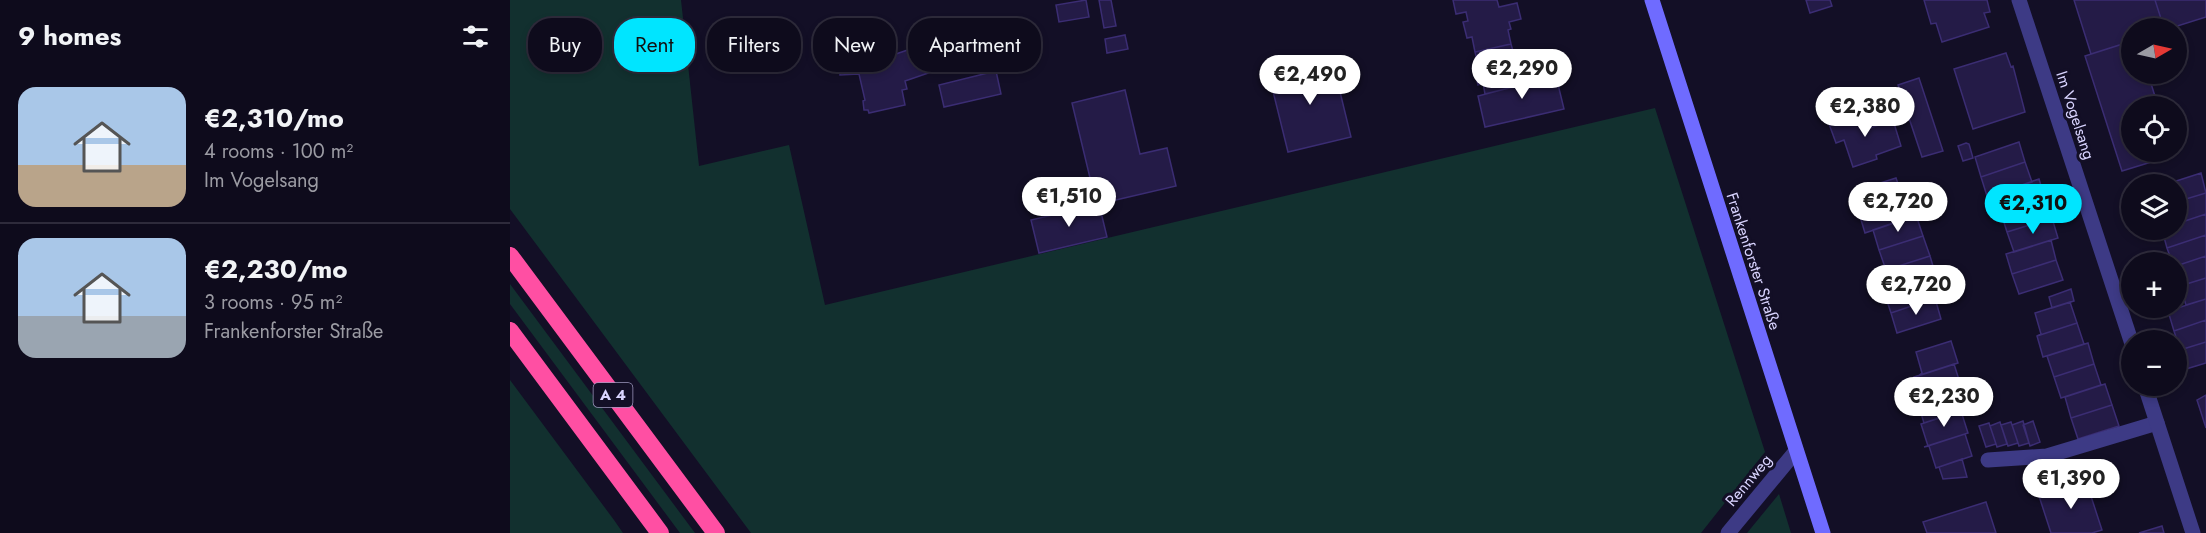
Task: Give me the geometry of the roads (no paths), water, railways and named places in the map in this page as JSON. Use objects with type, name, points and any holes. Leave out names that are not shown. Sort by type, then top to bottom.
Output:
[{"type":"highway","name":"A 4","points":[[510,256],[717,533]]},
{"type":"highway","name":"A 4","points":[[510,331],[660,533]]},
{"type":"main road","name":"Frankenforster Straße","points":[[1652,0],[1823,533]]},
{"type":"street","name":"Im Vogelsang","points":[[2019,0],[2127,330]]},
{"type":"street","points":[[2148,396],[2193,533]]},
{"type":"street","points":[[1988,460],[2047,456],[2157,423]]},
{"type":"street","name":"Rennweg","points":[[1728,533],[1796,451]]}]
